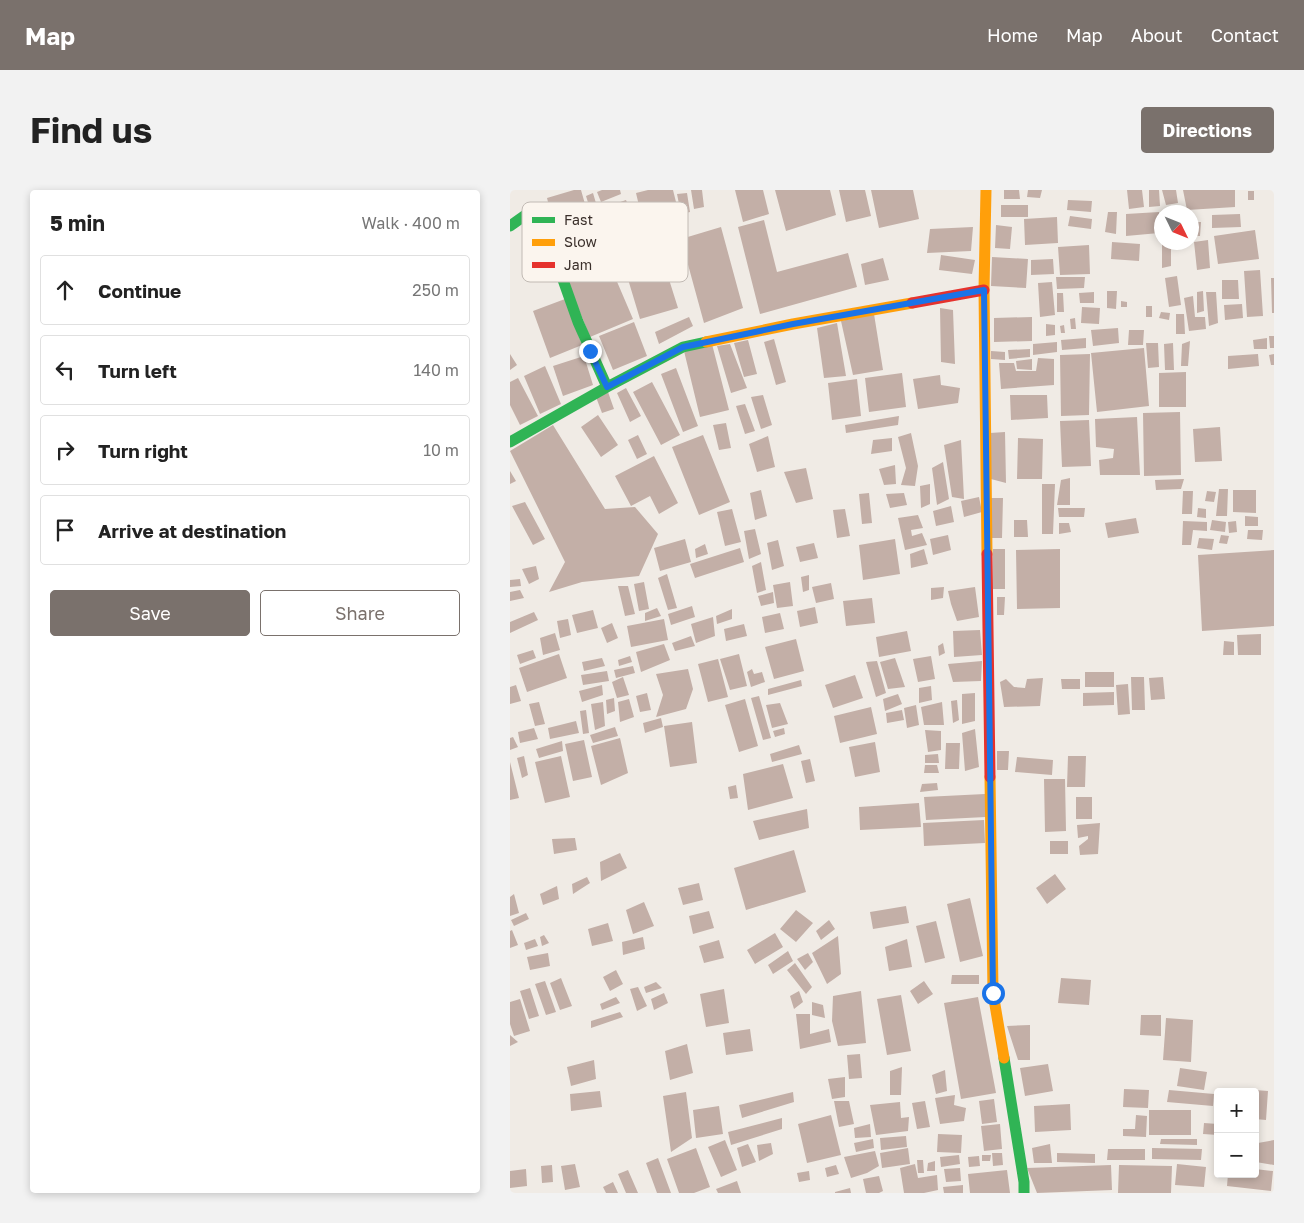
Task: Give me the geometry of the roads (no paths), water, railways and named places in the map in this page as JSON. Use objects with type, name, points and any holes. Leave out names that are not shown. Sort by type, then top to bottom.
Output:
[{"type":"street","points":[[986,190],[984,290],[993,993],[1024,1182],[1024,1193]]},
{"type":"street","points":[[510,226],[522,218]]},
{"type":"street","points":[[564,282],[578,322],[607,387]]},
{"type":"street","points":[[510,442],[607,387],[683,347],[793,324],[984,290]]}]
